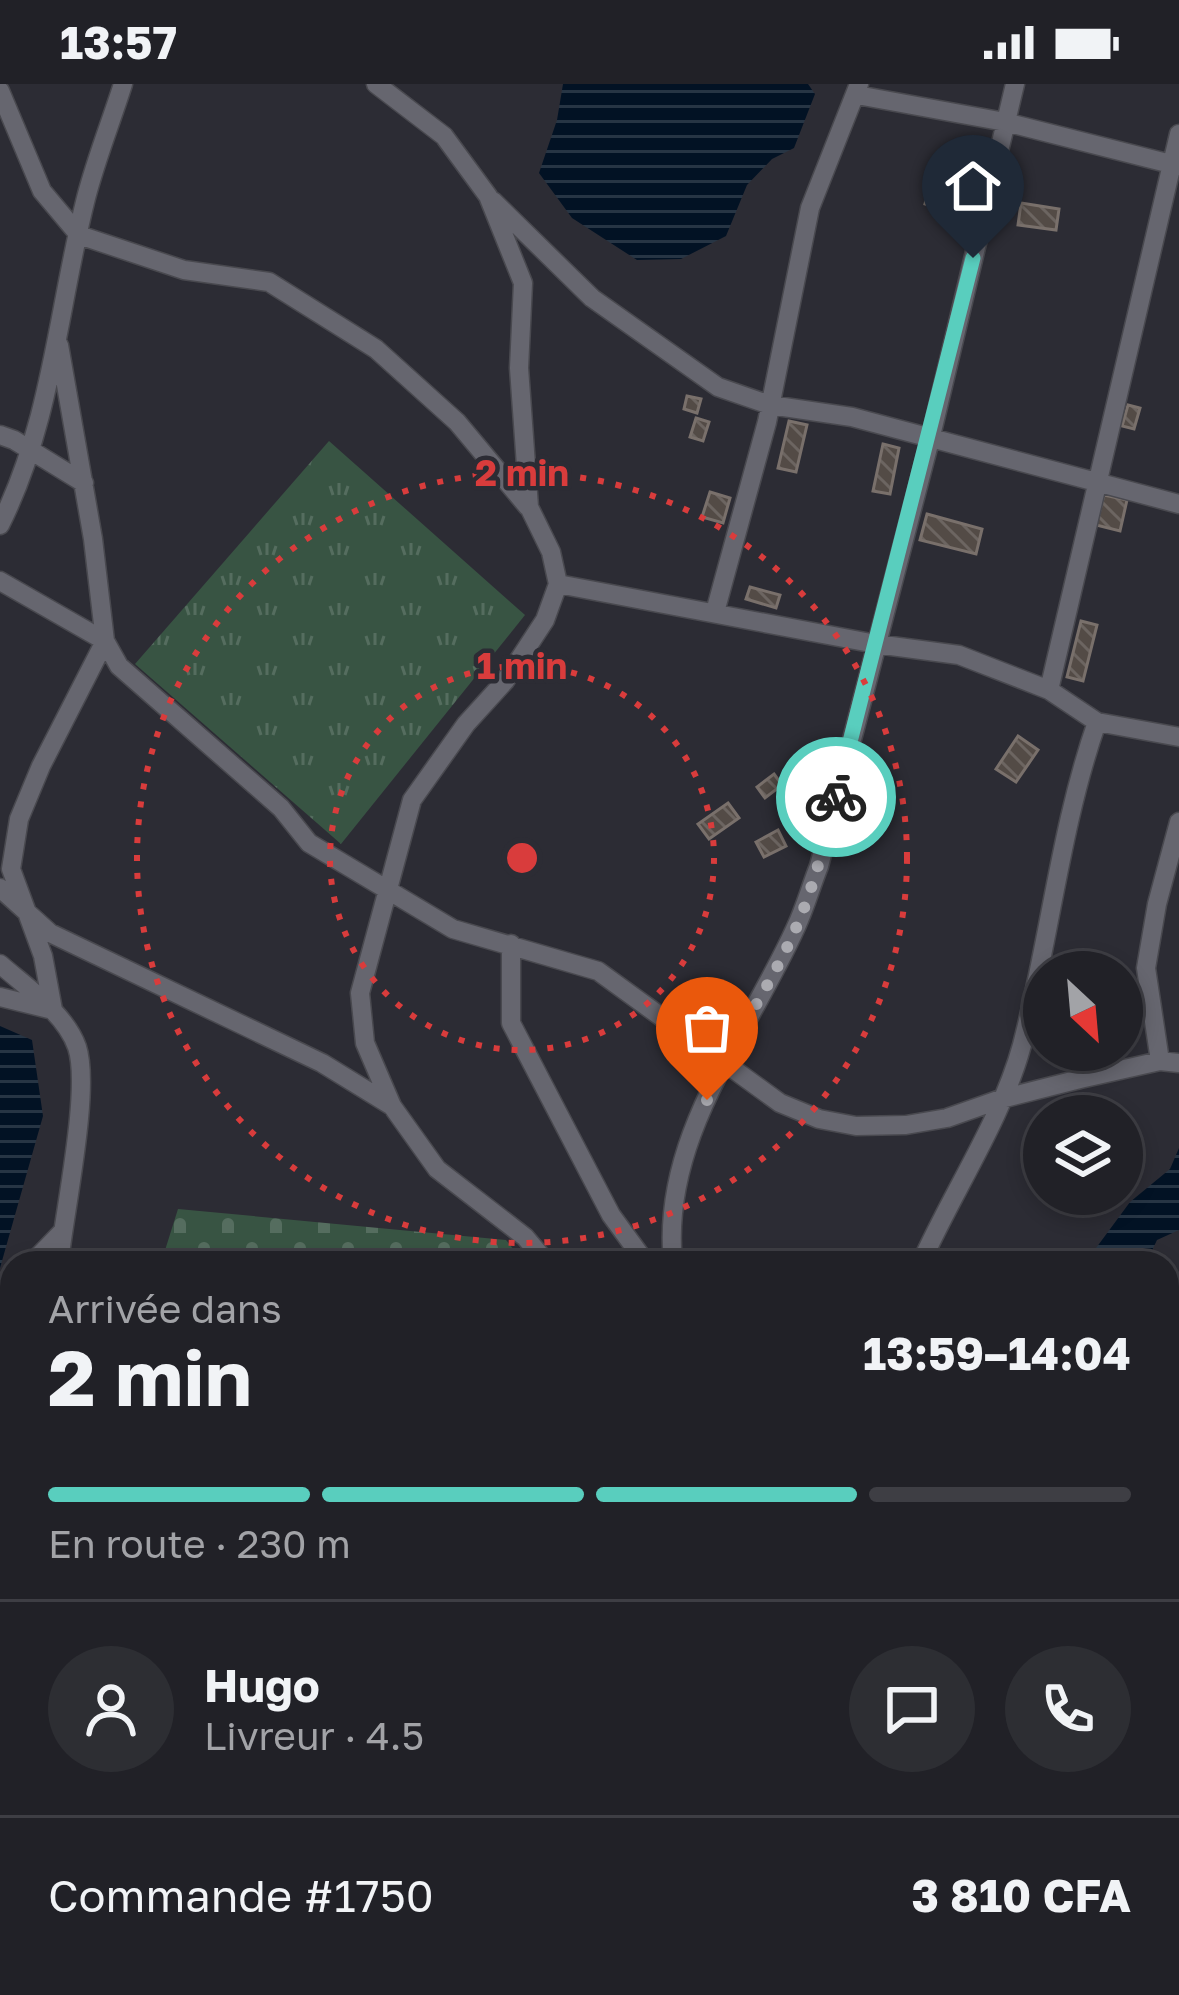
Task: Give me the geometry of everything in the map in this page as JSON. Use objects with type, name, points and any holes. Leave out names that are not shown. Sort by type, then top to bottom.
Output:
[{"type":"street","points":[[0,525],[32,452],[59,345],[86,198],[123,84]]},
{"type":"street","points":[[376,84],[444,136],[488,196],[592,298],[718,387],[770,405],[852,417],[1179,504]]},
{"type":"street","points":[[672,1251],[669,1226],[676,1179],[723,1060],[797,927],[819,866],[930,440],[1015,84]]},
{"type":"street","points":[[716,612],[770,405],[810,208],[858,89],[1176,165]]},
{"type":"street","points":[[0,91],[42,191],[79,235],[184,270],[269,282],[376,349],[457,422],[529,507],[551,552],[557,584],[545,620],[505,681],[466,724],[412,800],[360,993],[364,1043],[392,1106],[436,1169],[537,1251]]},
{"type":"street","points":[[1049,690],[1176,165],[1179,134]]},
{"type":"street","points":[[488,196],[523,283],[519,368],[529,507]]},
{"type":"street","points":[[59,345],[105,641],[119,666],[281,808],[308,843],[453,929],[598,971],[780,1103],[819,1119],[856,1126],[906,1125],[1170,1062],[1146,968],[1156,904],[1179,822]]},
{"type":"street","points":[[0,436],[84,483]]},
{"type":"street","points":[[0,581],[105,641]]},
{"type":"street","points":[[557,584],[876,644],[959,655],[1049,690],[1097,722],[1179,737]]},
{"type":"street","points":[[52,1010],[43,956],[10,869],[19,819],[40,766],[105,641]]},
{"type":"street","points":[[927,1251],[1021,1048],[1075,786],[1097,722]]},
{"type":"street","points":[[0,888],[50,933],[322,1063],[392,1106]]},
{"type":"street","points":[[512,944],[511,1023],[610,1215],[637,1251]]},
{"type":"street","points":[[0,964],[52,1010],[76,1046],[81,1087],[60,1251]]},
{"type":"street","points":[[0,997],[52,1010]]},
{"type":"street","points":[[44,1251],[62,1232]]},
{"type":"green space","points":[[329,441],[525,615],[341,844],[135,664]]},
{"type":"green space","points":[[178,1209],[506,1240],[515,1251],[165,1251]]},
{"type":"water","points":[[563,84],[808,84],[815,94],[794,148],[772,159],[747,185],[726,236],[681,259],[637,260],[572,218],[539,173]]},
{"type":"water","points":[[0,1026],[32,1040],[43,1116],[5,1251],[0,1251]]},
{"type":"water","points":[[1179,1148],[1179,1230],[1157,1240],[1152,1251],[1094,1251],[1120,1215],[1143,1215],[1143,1191],[1170,1169]]},
{"type":"building","points":[[928,193],[947,198],[944,209],[925,204]]},
{"type":"building","points":[[1021,203],[1059,209],[1056,230],[1018,225]]},
{"type":"building","points":[[687,396],[701,399],[697,413],[684,409]]},
{"type":"building","points":[[1128,405],[1140,408],[1134,429],[1122,426]]},
{"type":"building","points":[[696,418],[709,422],[703,441],[690,437]]},
{"type":"building","points":[[789,421],[807,425],[796,472],[778,468]]},
{"type":"building","points":[[883,444],[899,448],[890,494],[873,491]]},
{"type":"building","points":[[710,492],[730,498],[723,523],[702,517]]},
{"type":"building","points":[[1104,495],[1127,500],[1120,531],[1096,525]]},
{"type":"building","points":[[927,514],[982,529],[976,554],[920,540]]},
{"type":"building","points":[[750,587],[780,595],[776,608],[746,599]]},
{"type":"building","points":[[1081,621],[1097,625],[1083,681],[1067,677]]},
{"type":"building","points":[[1018,736],[1038,750],[1016,782],[996,769]]},
{"type":"building","points":[[774,774],[782,785],[765,798],[757,787]]},
{"type":"building","points":[[728,803],[739,818],[709,839],[698,824]]},
{"type":"building","points":[[778,830],[786,846],[764,857],[756,842]]},
{"type":"way so far","points":[[707,1100],[723,1060],[797,927],[836,797]]},
{"type":"route","points":[[836,797],[973,258]]}]
